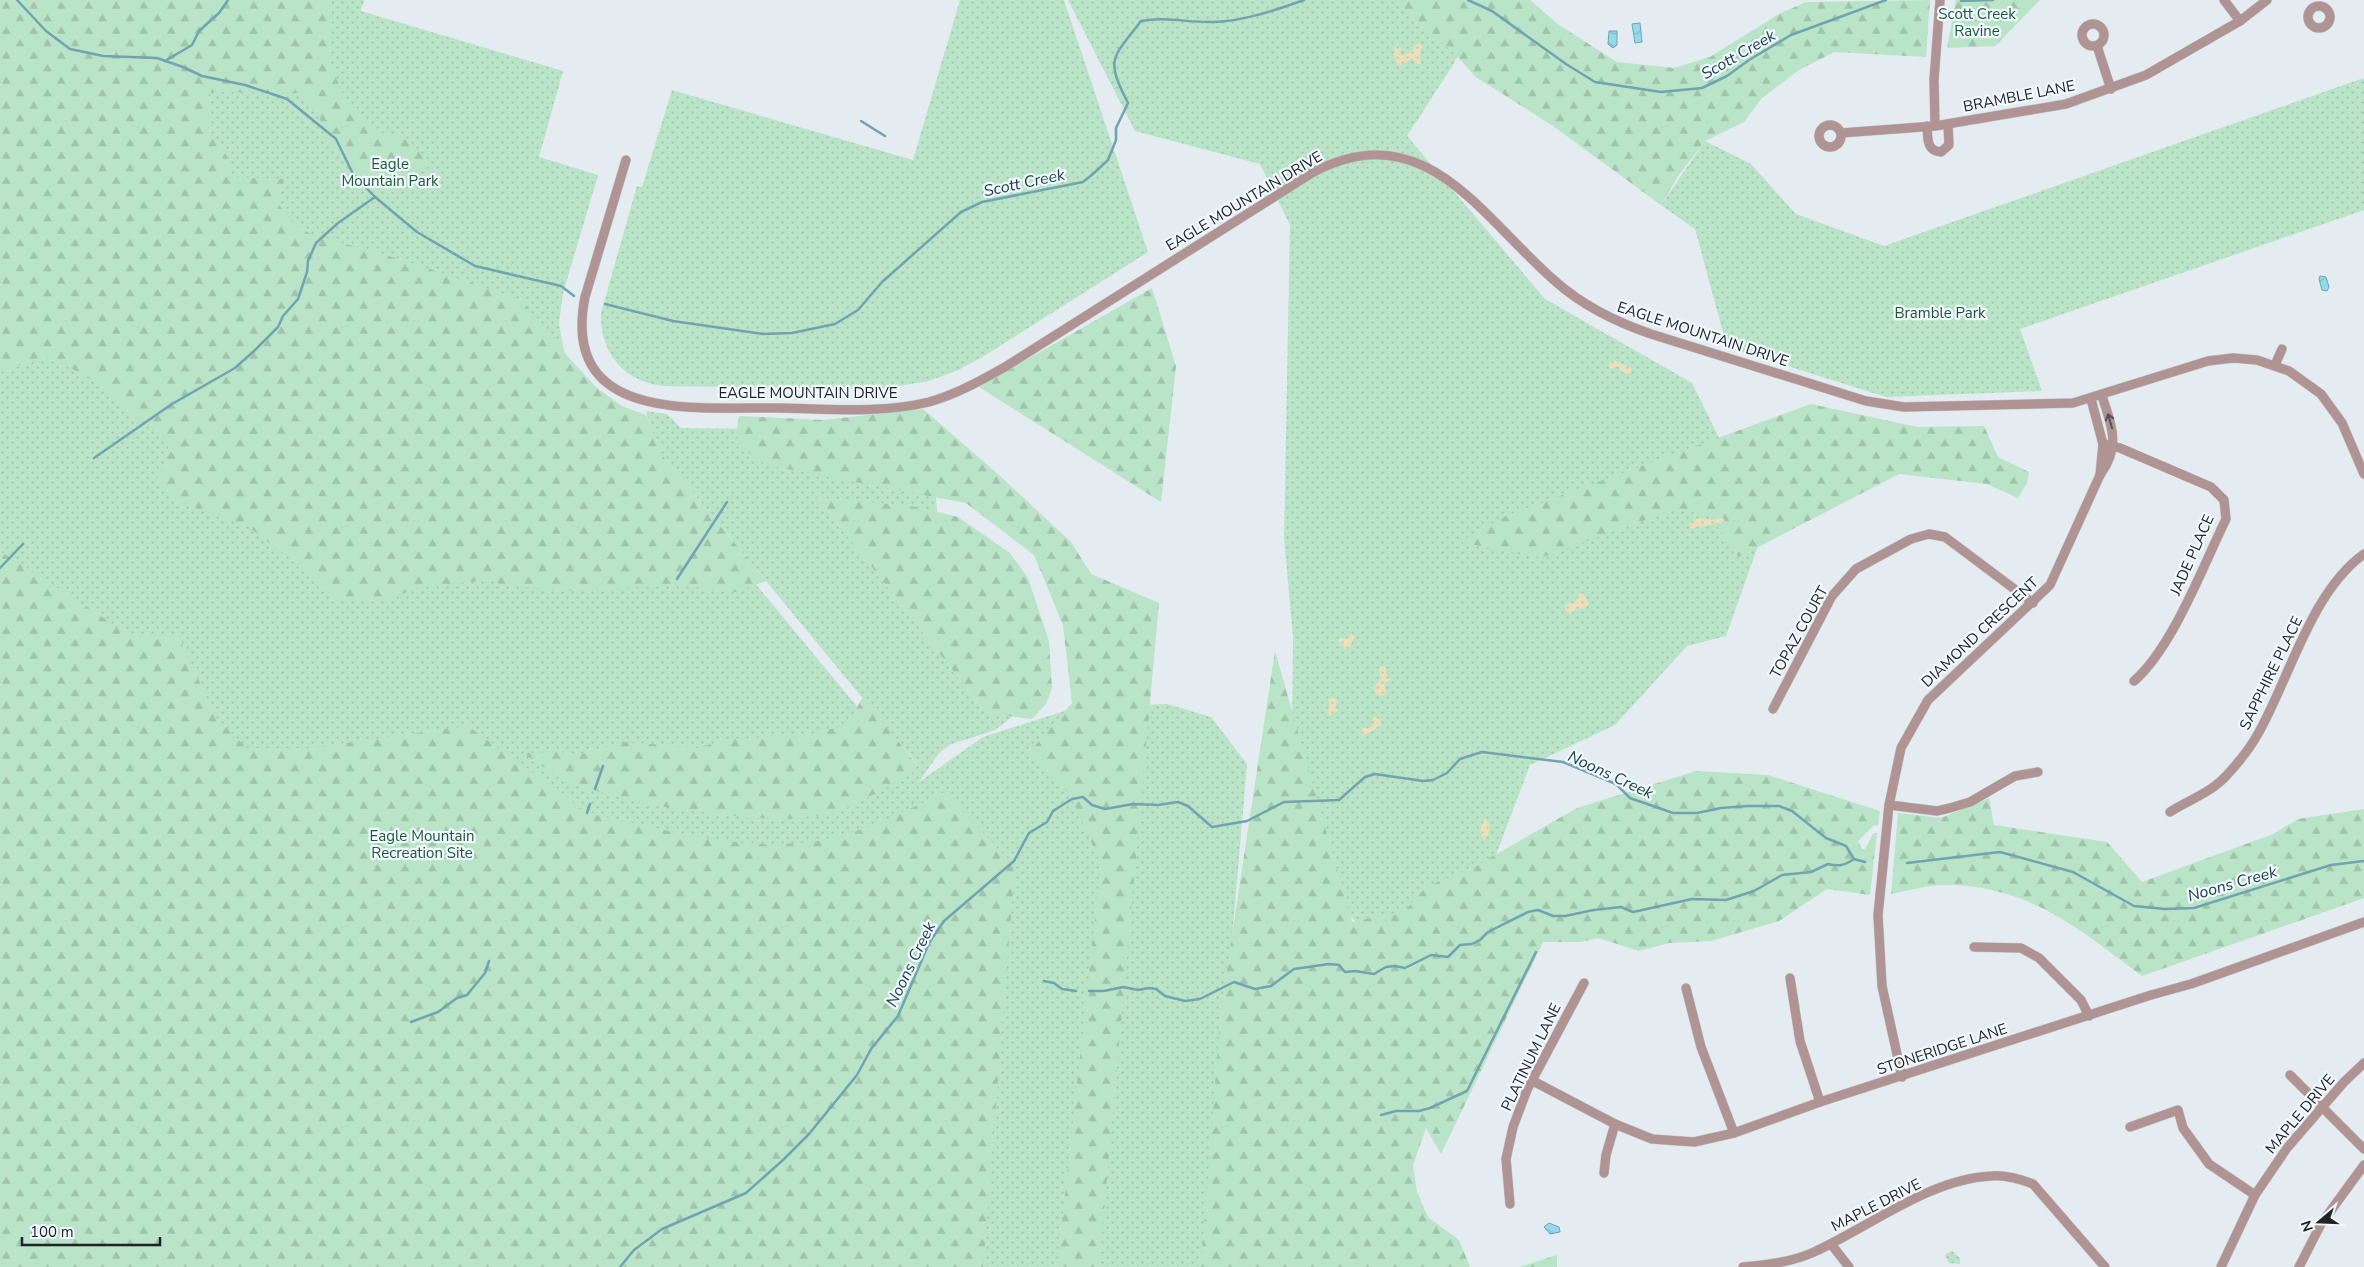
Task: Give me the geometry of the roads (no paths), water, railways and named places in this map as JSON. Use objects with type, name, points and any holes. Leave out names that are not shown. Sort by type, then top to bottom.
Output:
[{"type":"street","points":[[1940,0],[1929,145],[1934,150],[1941,152],[1949,145],[1948,124]]},
{"type":"street","points":[[2224,0],[2240,21]]},
{"type":"street","name":"BRAMBLE LANE","points":[[1841,133],[1948,124],[2066,104],[2146,75],[2240,21],[2267,0]]},
{"type":"street","points":[[2097,46],[2111,89]]},
{"type":"street","name":"EAGLE MOUNTAIN DRIVE","points":[[626,160],[585,297],[582,315],[582,335],[590,359],[601,377],[620,392],[651,404],[692,407],[871,409],[903,407],[941,398],[965,389],[1005,367],[1312,173],[1340,161],[1368,156],[1403,158],[1422,164],[1439,173],[1468,196],[1536,264],[1571,295],[1618,322],[1651,334],[1888,406],[2060,404],[2102,396],[2196,364],[2219,359],[2248,359],[2275,366],[2302,378],[2327,401],[2346,429],[2364,474]]},
{"type":"street","points":[[2275,366],[2282,349]]},
{"type":"street","points":[[2102,396],[2112,431],[2114,446]]},
{"type":"street","name":"DIAMOND CRESCENT","points":[[2091,399],[2103,444],[2100,475]]},
{"type":"street","name":"JADE PLACE","points":[[2103,444],[2114,446],[2211,487],[2224,500],[2226,519],[2177,621],[2147,670],[2134,680]]},
{"type":"street","name":"DIAMOND CRESCENT","points":[[1902,1077],[1882,986],[1879,933],[1879,893],[1889,805],[1901,748],[1928,700],[2050,585],[2100,475],[2109,463],[2114,446]]},
{"type":"street","name":"TOPAZ COURT","points":[[1773,709],[1832,596],[1856,569],[1912,539],[1929,534],[1946,537],[2033,603]]},
{"type":"street","name":"SAPPHIRE PLACE","points":[[2170,812],[2183,804],[2203,796],[2220,781],[2253,741],[2321,602],[2346,569],[2364,554]]},
{"type":"street","points":[[1889,805],[1937,811],[1970,802],[2016,776],[2038,772]]},
{"type":"street","name":"STONERIDGE LANE","points":[[1532,1081],[1614,1124],[1652,1139],[1694,1142],[1734,1133],[1820,1102],[2151,995],[2191,984],[2364,922]]},
{"type":"street","points":[[1974,948],[2020,948],[2039,958],[2081,1000],[2088,1016]]},
{"type":"street","points":[[1790,978],[1800,1041],[1820,1102]]},
{"type":"street","name":"PLATINUM LANE","points":[[1510,1204],[1506,1159],[1513,1127],[1532,1081],[1584,983]]},
{"type":"street","points":[[1686,988],[1700,1048],[1734,1133]]},
{"type":"street","name":"MAPLE DRIVE","points":[[2221,1267],[2255,1195],[2287,1148],[2354,1071],[2364,1063]]},
{"type":"street","points":[[2290,1074],[2364,1149]]},
{"type":"street","points":[[2130,1127],[2178,1110],[2183,1128],[2209,1164],[2255,1195]]},
{"type":"street","points":[[1604,1173],[1606,1155],[1614,1124]]},
{"type":"street","points":[[2298,1267],[2321,1224],[2364,1165]]},
{"type":"street","name":"MAPLE DRIVE","points":[[1743,1267],[1777,1264],[1813,1253],[1920,1196],[1962,1182],[1992,1176],[2017,1178],[2034,1184],[2105,1267]]},
{"type":"street","points":[[1830,1244],[1849,1267]]},
{"type":"water","points":[[1640,23],[1642,42],[1635,43],[1632,24]]},
{"type":"water","points":[[1609,31],[1617,31],[1617,45],[1613,48],[1608,44]]},
{"type":"water","points":[[2320,276],[2326,277],[2329,287],[2327,291],[2322,290]]},
{"type":"water","points":[[1549,1223],[1559,1227],[1560,1232],[1550,1234],[1544,1227]]},
{"type":"waterway","points":[[17,0],[46,31],[70,49],[103,56],[157,58],[202,76],[245,85],[287,99],[336,139],[353,174],[375,197],[417,232],[475,266],[561,286],[574,296]]},
{"type":"waterway","points":[[165,61],[192,45],[199,31],[219,13],[228,0]]},
{"type":"waterway","name":"Scott Creek","points":[[605,304],[673,321],[763,334],[792,333],[835,324],[858,310],[882,282],[961,212],[982,202],[1083,182],[1108,160],[1116,140],[1116,128],[1128,103],[1116,77],[1115,59],[1141,21],[1159,19],[1205,22],[1237,20],[1304,0]]},
{"type":"waterway","name":"Scott Creek","points":[[1468,0],[1492,11],[1566,64],[1595,82],[1661,92],[1702,88],[1727,76],[1749,60],[1791,35],[1886,0]]},
{"type":"waterway","name":"Scott Creek","points":[[1961,1],[1993,0]]},
{"type":"waterway","points":[[861,121],[885,136]]},
{"type":"waterway","points":[[94,458],[172,404],[235,368],[254,351],[278,327],[283,316],[298,299],[307,272],[308,261],[316,243],[338,223],[375,197]]},
{"type":"waterway","points":[[677,579],[727,502]]},
{"type":"waterway","points":[[0,568],[23,544]]},
{"type":"waterway","name":"Noons Creek","points":[[620,1267],[634,1250],[662,1229],[746,1193],[809,1134],[857,1075],[871,1049],[898,1016],[929,943],[944,921],[1014,861],[1029,833],[1047,822],[1053,811],[1072,799],[1083,797],[1092,805],[1105,809],[1133,804],[1158,805],[1178,802],[1188,806],[1212,827],[1247,821],[1284,802],[1339,800],[1365,777],[1375,774],[1423,781],[1433,780],[1447,773],[1460,759],[1482,752],[1563,762],[1616,784],[1630,798],[1673,813],[1697,813],[1721,808],[1748,806],[1779,806],[1792,811],[1826,838],[1846,846],[1854,859],[1865,862]]},
{"type":"waterway","points":[[595,789],[603,766]]},
{"type":"waterway","points":[[587,813],[590,804]]},
{"type":"waterway","name":"Noons Creek","points":[[1907,863],[2000,852],[2073,872],[2134,906],[2165,909],[2194,908],[2331,865],[2364,861]]},
{"type":"waterway","points":[[1089,991],[1104,991],[1123,987],[1138,990],[1149,988],[1156,989],[1165,996],[1185,1001],[1200,999],[1234,982],[1255,989],[1271,986],[1294,969],[1329,964],[1339,965],[1345,972],[1355,971],[1374,974],[1386,967],[1405,968],[1431,955],[1448,957],[1460,945],[1472,944],[1480,940],[1488,932],[1528,912],[1538,910],[1553,916],[1565,916],[1621,907],[1633,912],[1692,899],[1726,900],[1754,891],[1782,875],[1811,872],[1828,864],[1842,865],[1854,859]]},
{"type":"waterway","points":[[1381,1115],[1396,1111],[1419,1111],[1430,1108],[1467,1091],[1536,952]]},
{"type":"waterway","points":[[411,1022],[438,1012],[457,998],[467,995],[485,973],[489,961]]},
{"type":"waterway","points":[[1044,981],[1054,983],[1062,989],[1076,991]]},
{"type":"park label","name":"Scott Creek Ravine","points":[[1977,22]]},
{"type":"park label","name":"Eagle Mountain Park","points":[[390,172]]},
{"type":"park label","name":"Bramble Park","points":[[1940,313]]},
{"type":"park label","name":"Eagle Mountain Recreation Site","points":[[422,844]]}]
